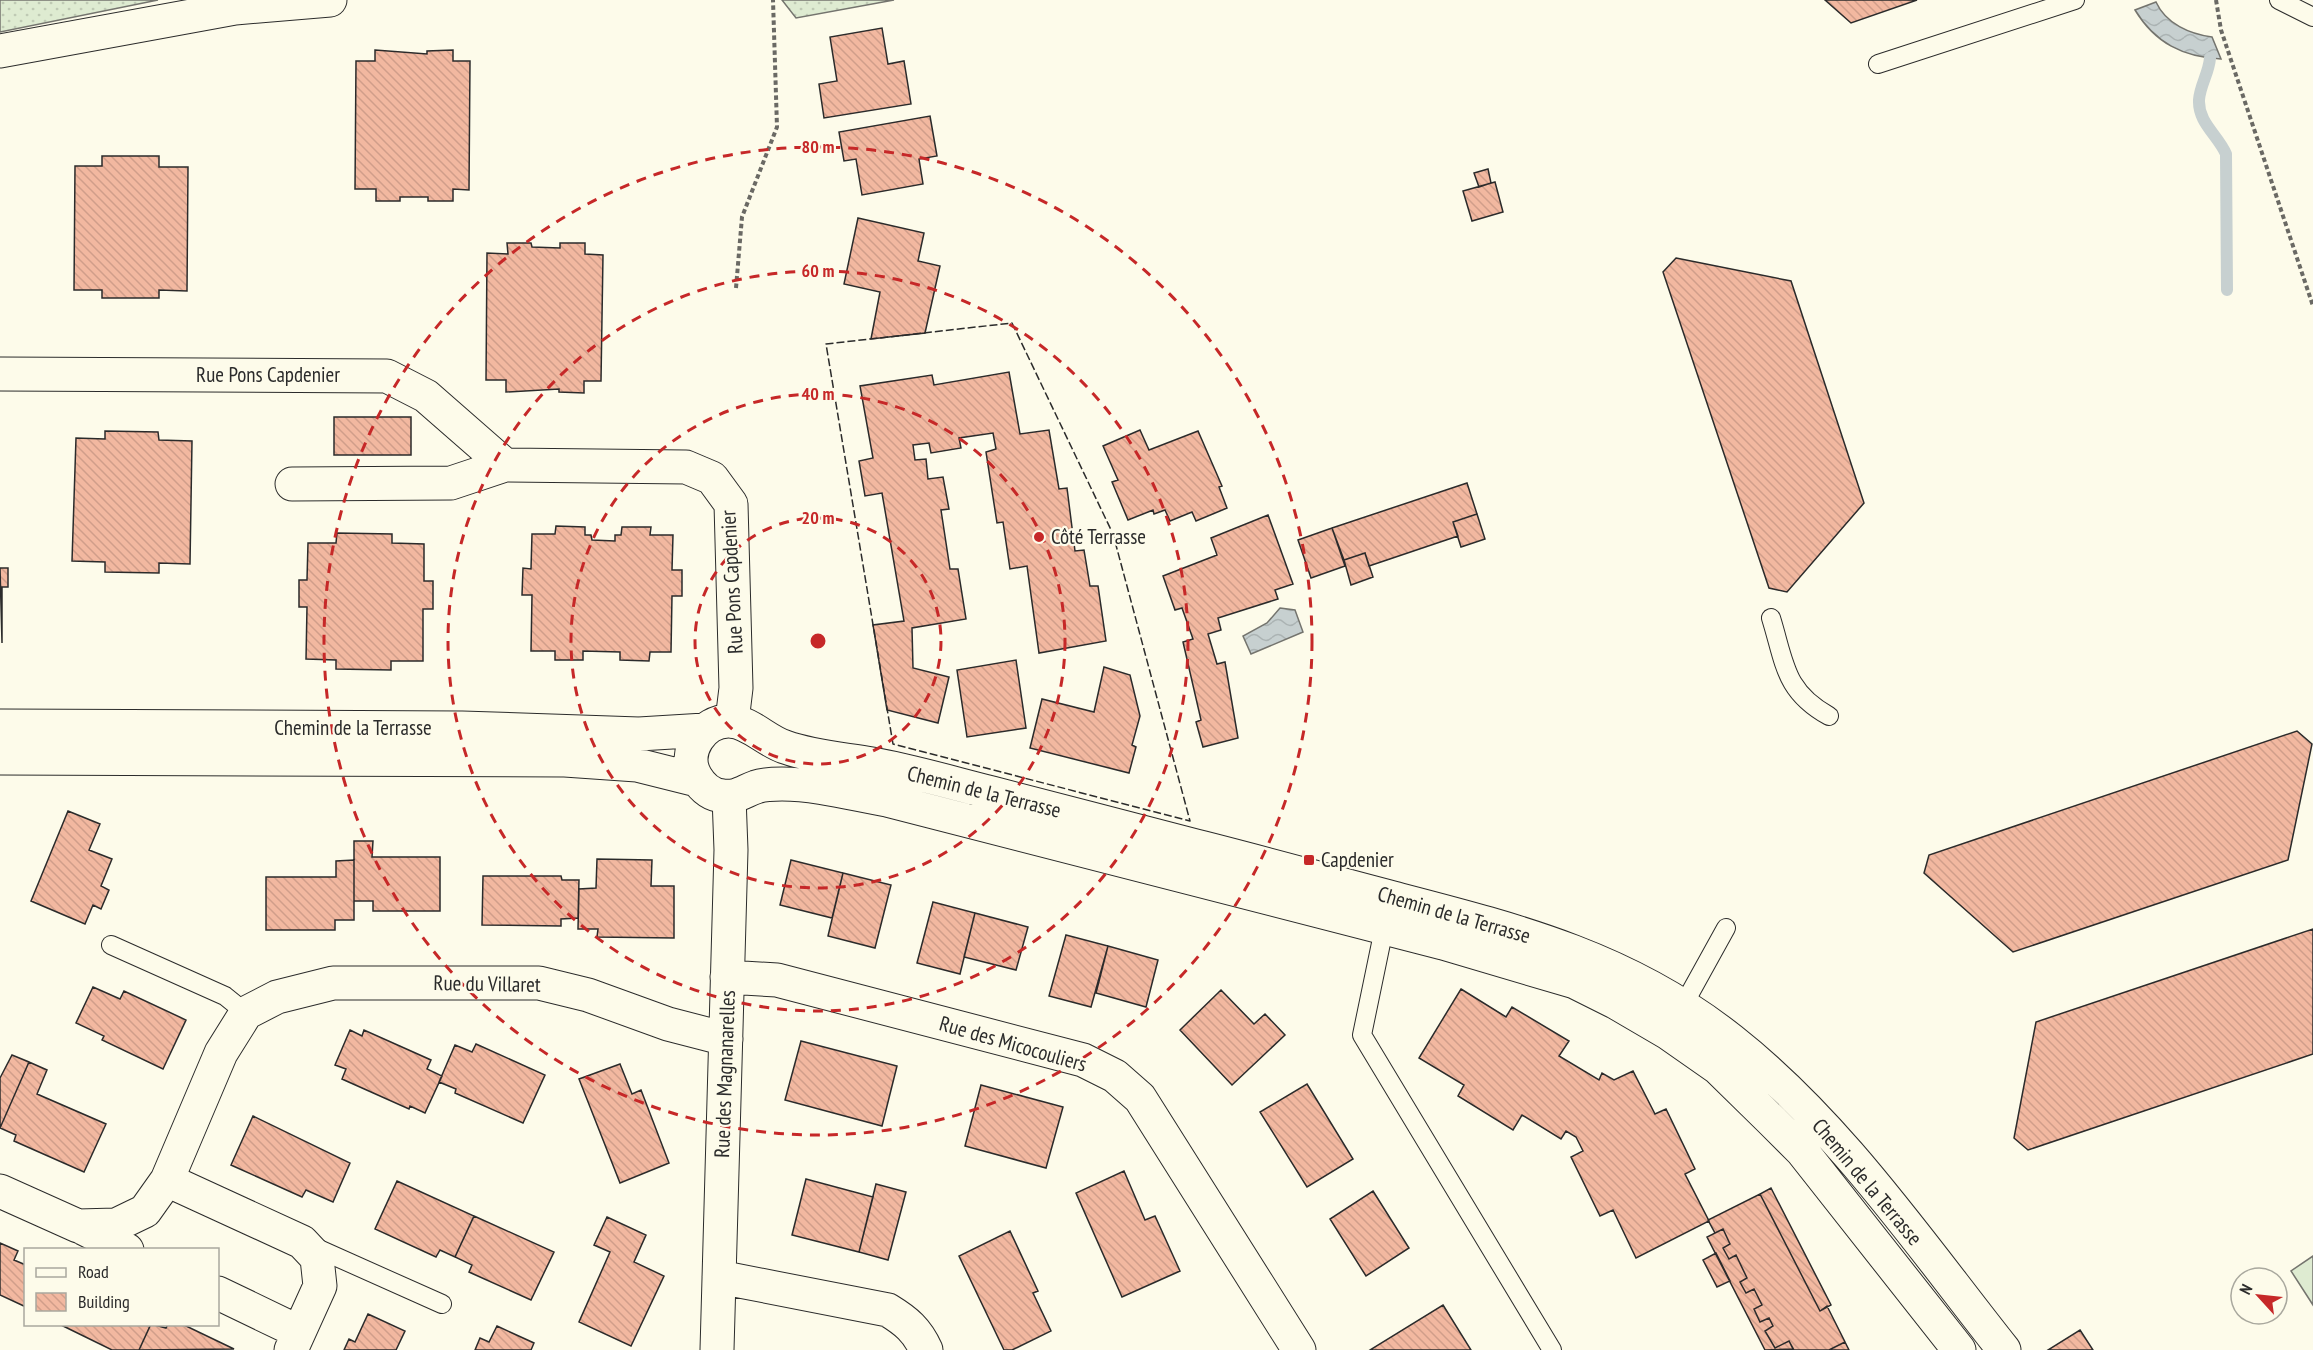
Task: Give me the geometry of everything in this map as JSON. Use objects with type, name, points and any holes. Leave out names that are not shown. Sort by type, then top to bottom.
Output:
[{"type":"street","points":[[0,51],[235,8],[330,0]]},
{"type":"street","name":"Rue Pons Capdenier","points":[[0,374],[387,376],[426,396],[505,465]]},
{"type":"street","name":"Rue Pons Capdenier","points":[[292,484],[451,483],[505,465],[686,466],[712,478],[731,504],[736,688],[732,728]]},
{"type":"street","name":"Chemin de la Terrasse","points":[[0,726],[450,728],[639,734],[732,728],[793,749],[947,782],[1387,913]]},
{"type":"street","points":[[697,780],[692,770],[693,748],[732,728],[765,747],[767,761],[764,775],[742,792]]},
{"type":"street","name":"Chemin de la Terrasse","points":[[0,758],[565,760],[636,765],[697,780],[717,795],[806,785],[887,800],[1387,913],[1559,944],[1599,960],[1676,1020],[1718,1068],[1802,1151],[1959,1350]]},
{"type":"street","name":"Rue des Magnanarelles","points":[[717,1350],[727,977],[742,792]]},
{"type":"street","name":"Rue des Micocouliers","points":[[727,977],[777,980],[1083,1060],[1115,1076],[1140,1098],[1299,1350]]},
{"type":"street","name":"Rue du Villaret","points":[[246,1013],[278,997],[333,983],[539,983],[588,995],[668,1024],[726,1039]]},
{"type":"street","points":[[78,1226],[116,1225],[145,1211],[167,1180],[220,1053],[246,1013]]},
{"type":"street","name":"Chemin de la Terrasse","points":[[1676,1020],[1728,1037],[1765,1068],[1828,1132],[2004,1350]]},
{"type":"street","points":[[167,1180],[303,1242],[317,1258],[320,1286],[295,1341],[219,1294]]},
{"type":"street","points":[[0,1191],[123,1248]]},
{"type":"street","points":[[719,1277],[888,1310],[903,1319],[918,1333],[926,1350]]},
{"type":"lane","points":[[1878,64],[2075,0]]},
{"type":"lane","points":[[2279,0],[2313,17]]},
{"type":"lane","points":[[1771,618],[1793,687],[1812,706],[1829,716]]},
{"type":"lane","points":[[1387,913],[1362,1035],[1552,1350]]},
{"type":"lane","points":[[1676,1020],[1726,928]]},
{"type":"lane","points":[[111,945],[225,996],[246,1013]]},
{"type":"lane","points":[[303,1242],[442,1304]]},
{"type":"path","points":[[736,288],[742,216],[777,127],[773,0]]},
{"type":"path","points":[[2216,0],[2222,30],[2313,306]]},
{"type":"green space","points":[[0,0],[158,0],[0,32]]},
{"type":"green space","points":[[782,0],[894,0],[796,18]]},
{"type":"green space","points":[[2313,1256],[2313,1305],[2291,1271]]},
{"type":"water","points":[[2156,2],[2160,10],[2179,27],[2212,37],[2221,59],[2207,58],[2182,51],[2161,39],[2135,10]]},
{"type":"water","points":[[1280,608],[1295,610],[1303,632],[1251,654],[1243,636],[1267,623]]},
{"type":"building","points":[[1825,0],[1917,0],[1851,23]]},
{"type":"building","points":[[882,28],[888,64],[904,61],[911,104],[824,118],[819,84],[837,81],[830,37]]},
{"type":"building","points":[[375,50],[427,54],[427,51],[453,50],[453,61],[470,61],[469,190],[453,189],[453,201],[428,201],[428,197],[400,197],[400,201],[376,201],[376,189],[355,189],[356,61],[375,61]]},
{"type":"building","points":[[930,116],[937,156],[919,159],[923,184],[862,195],[856,159],[844,161],[839,132]]},
{"type":"building","points":[[102,156],[159,156],[159,167],[188,167],[187,291],[159,290],[159,298],[102,298],[102,290],[74,290],[75,166],[102,166]]},
{"type":"building","points":[[1488,169],[1491,183],[1479,187],[1474,173]]},
{"type":"building","points":[[1495,182],[1503,212],[1472,221],[1463,191]]},
{"type":"building","points":[[858,218],[924,233],[918,261],[940,266],[925,333],[871,339],[880,292],[844,284]]},
{"type":"building","points":[[507,243],[531,243],[532,247],[560,248],[560,243],[585,243],[585,254],[603,255],[601,381],[584,381],[584,393],[559,392],[559,389],[506,392],[506,380],[486,380],[487,253],[508,254]]},
{"type":"building","points":[[1676,258],[1791,281],[1864,503],[1787,592],[1769,588],[1663,272]]},
{"type":"building","name":"Côté Terrasse","points":[[1009,372],[1020,434],[1049,430],[1059,489],[1067,488],[1075,551],[1084,550],[1090,586],[1098,586],[1106,641],[1039,653],[1027,566],[1010,569],[1003,522],[997,523],[986,452],[996,449],[993,433],[959,438],[961,448],[931,453],[929,443],[913,445],[915,460],[926,459],[928,479],[943,477],[949,509],[941,510],[950,569],[958,569],[966,619],[912,628],[913,668],[949,677],[938,723],[887,710],[873,625],[904,621],[882,493],[865,496],[859,461],[873,458],[860,386],[932,375],[934,385]]},
{"type":"building","points":[[334,417],[411,417],[411,455],[334,455]]},
{"type":"building","points":[[1140,430],[1149,450],[1198,431],[1222,486],[1219,487],[1227,508],[1196,521],[1192,512],[1170,521],[1165,510],[1154,514],[1153,510],[1128,520],[1112,482],[1118,480],[1103,446]]},
{"type":"building","points":[[105,431],[158,432],[159,440],[192,441],[190,564],[159,563],[159,573],[105,572],[105,562],[72,561],[76,438],[105,439]]},
{"type":"building","points":[[1467,483],[1477,514],[1453,522],[1458,536],[1369,566],[1365,553],[1344,560],[1332,528]]},
{"type":"building","points":[[1477,514],[1485,539],[1461,547],[1453,522]]},
{"type":"building","points":[[1268,515],[1293,584],[1275,590],[1278,599],[1218,618],[1221,630],[1208,634],[1217,664],[1225,662],[1238,738],[1203,747],[1196,722],[1201,720],[1183,642],[1193,639],[1182,608],[1175,610],[1163,576],[1217,555],[1211,538]]},
{"type":"building","points":[[556,526],[585,527],[585,535],[591,535],[592,540],[615,541],[615,535],[621,535],[622,527],[651,527],[650,535],[673,535],[672,570],[682,570],[682,596],[672,596],[671,652],[650,652],[649,661],[620,660],[620,652],[583,651],[583,660],[555,660],[555,651],[531,651],[532,595],[522,595],[523,568],[531,569],[532,534],[555,534]]},
{"type":"building","points":[[1332,528],[1345,566],[1311,578],[1298,540]]},
{"type":"building","points":[[337,533],[392,534],[392,543],[424,544],[424,581],[433,581],[433,609],[423,609],[423,661],[391,661],[391,670],[336,669],[336,660],[306,659],[307,607],[299,607],[299,580],[307,580],[308,543],[336,543]]},
{"type":"building","points":[[1365,553],[1373,577],[1351,585],[1344,560]]},
{"type":"building","points":[[0,568],[8,568],[8,587],[2,587],[2,643]]},
{"type":"building","points":[[1016,660],[1026,728],[967,737],[957,670]]},
{"type":"building","points":[[1104,667],[1130,675],[1140,716],[1132,745],[1136,747],[1129,773],[1030,748],[1042,699],[1094,712]]},
{"type":"building","points":[[2297,731],[2312,744],[2288,860],[2013,952],[1924,873],[1929,855]]},
{"type":"building","points":[[68,811],[100,824],[89,850],[112,859],[101,886],[109,890],[101,909],[93,905],[85,924],[31,901]]},
{"type":"building","points":[[354,841],[373,841],[372,857],[440,857],[440,911],[373,911],[373,901],[354,901]]},
{"type":"building","points":[[597,859],[652,860],[651,886],[674,886],[674,938],[597,937],[598,929],[578,929],[579,889],[596,888]]},
{"type":"building","points":[[354,860],[354,920],[335,920],[335,930],[266,930],[266,877],[336,877],[336,861]]},
{"type":"building","points":[[791,860],[843,873],[832,918],[780,905]]},
{"type":"building","points":[[843,873],[891,885],[875,948],[828,936]]},
{"type":"building","points":[[483,876],[561,876],[562,880],[579,880],[578,918],[561,919],[561,926],[482,925]]},
{"type":"building","points":[[933,902],[975,913],[960,974],[917,963]]},
{"type":"building","points":[[975,913],[1028,927],[1016,970],[964,957]]},
{"type":"building","points":[[2313,929],[2313,1054],[2028,1150],[2014,1138],[2036,1022]]},
{"type":"building","points":[[1066,935],[1108,946],[1091,1007],[1049,996]]},
{"type":"building","points":[[1108,946],[1158,960],[1146,1007],[1096,993]]},
{"type":"building","points":[[93,987],[120,999],[124,991],[186,1020],[163,1069],[102,1040],[104,1036],[76,1023]]},
{"type":"building","points":[[1461,989],[1506,1017],[1512,1007],[1569,1041],[1559,1056],[1599,1080],[1602,1073],[1614,1080],[1633,1071],[1655,1114],[1666,1109],[1695,1169],[1685,1174],[1709,1221],[1636,1258],[1613,1210],[1600,1216],[1571,1157],[1583,1151],[1576,1137],[1566,1131],[1561,1139],[1522,1115],[1513,1130],[1458,1096],[1464,1085],[1419,1058]]},
{"type":"building","points":[[1221,990],[1254,1024],[1265,1014],[1285,1035],[1232,1085],[1180,1030]]},
{"type":"building","points":[[350,1030],[362,1036],[364,1030],[431,1060],[427,1069],[442,1076],[425,1113],[410,1106],[409,1109],[342,1079],[346,1069],[335,1065]]},
{"type":"building","points":[[801,1041],[897,1066],[882,1126],[785,1100]]},
{"type":"building","points":[[476,1044],[545,1075],[523,1123],[455,1093],[456,1089],[439,1082],[455,1045],[472,1052]]},
{"type":"building","points":[[12,1055],[29,1062],[0,1128],[0,1078]]},
{"type":"building","points":[[29,1062],[47,1070],[37,1094],[106,1124],[84,1172],[14,1141],[16,1135],[0,1128]]},
{"type":"building","points":[[620,1064],[632,1094],[641,1090],[669,1163],[620,1183],[579,1079]]},
{"type":"building","points":[[1307,1084],[1353,1159],[1307,1187],[1260,1112]]},
{"type":"building","points":[[981,1085],[1063,1107],[1046,1168],[965,1146]]},
{"type":"building","points":[[253,1116],[350,1163],[333,1202],[306,1190],[302,1197],[231,1165]]},
{"type":"building","points":[[1124,1171],[1145,1220],[1155,1216],[1180,1271],[1122,1297],[1076,1193]]},
{"type":"building","points":[[806,1179],[873,1197],[859,1252],[792,1235]]},
{"type":"building","points":[[397,1181],[474,1216],[455,1257],[440,1250],[436,1257],[375,1229]]},
{"type":"building","points":[[876,1184],[906,1192],[888,1260],[859,1252]]},
{"type":"building","points":[[1771,1188],[1831,1305],[1820,1311],[1760,1194]]},
{"type":"building","points":[[1373,1191],[1409,1248],[1366,1276],[1330,1219]]},
{"type":"building","points":[[1760,1194],[1820,1311],[1827,1306],[1845,1342],[1829,1350],[1794,1350],[1789,1341],[1775,1348],[1765,1331],[1773,1326],[1769,1318],[1760,1322],[1754,1309],[1762,1305],[1754,1289],[1746,1293],[1740,1282],[1747,1278],[1736,1255],[1729,1259],[1723,1248],[1730,1244],[1723,1229],[1715,1233],[1708,1220]]},
{"type":"building","points":[[474,1216],[554,1252],[531,1300],[469,1272],[472,1265],[455,1257]]},
{"type":"building","points":[[607,1217],[646,1235],[634,1262],[664,1276],[631,1346],[579,1322],[610,1252],[594,1245]]},
{"type":"building","points":[[1723,1229],[1730,1244],[1723,1248],[1729,1259],[1736,1255],[1747,1278],[1740,1282],[1746,1293],[1754,1289],[1762,1305],[1754,1309],[1760,1322],[1769,1318],[1773,1326],[1765,1331],[1775,1348],[1789,1341],[1793,1349],[1765,1350],[1707,1237]]},
{"type":"building","points":[[1010,1231],[1038,1291],[1033,1293],[1051,1331],[1012,1350],[1004,1350],[959,1256]]},
{"type":"building","points":[[0,1243],[18,1251],[14,1260],[24,1264],[24,1306],[0,1295]]},
{"type":"building","points":[[1716,1253],[1730,1281],[1717,1287],[1703,1260]]},
{"type":"building","points":[[1443,1305],[1471,1350],[1370,1350]]},
{"type":"building","points":[[368,1314],[405,1331],[396,1350],[344,1350],[349,1339],[355,1342]]},
{"type":"building","points":[[63,1326],[150,1326],[139,1350],[112,1350]]},
{"type":"building","points":[[150,1326],[166,1328],[167,1326],[186,1326],[234,1349],[139,1350]]},
{"type":"building","points":[[497,1326],[534,1343],[531,1350],[475,1350],[480,1338],[489,1342]]},
{"type":"building","points":[[2080,1330],[2093,1350],[2048,1350]]},
{"type":"building","points":[[1845,1342],[1849,1350],[1829,1350]]},
{"type":"waterway","points":[[2210,58],[2199,100],[2205,122],[2226,154],[2227,290]]},
{"type":"fence","points":[[1012,323],[1113,534],[1190,821],[893,744],[826,344],[1012,323]]},
{"type":"place","name":"Côté Terrasse","points":[[1039,537]]},
{"type":"place","name":"Capdenier","points":[[1309,860]]}]
